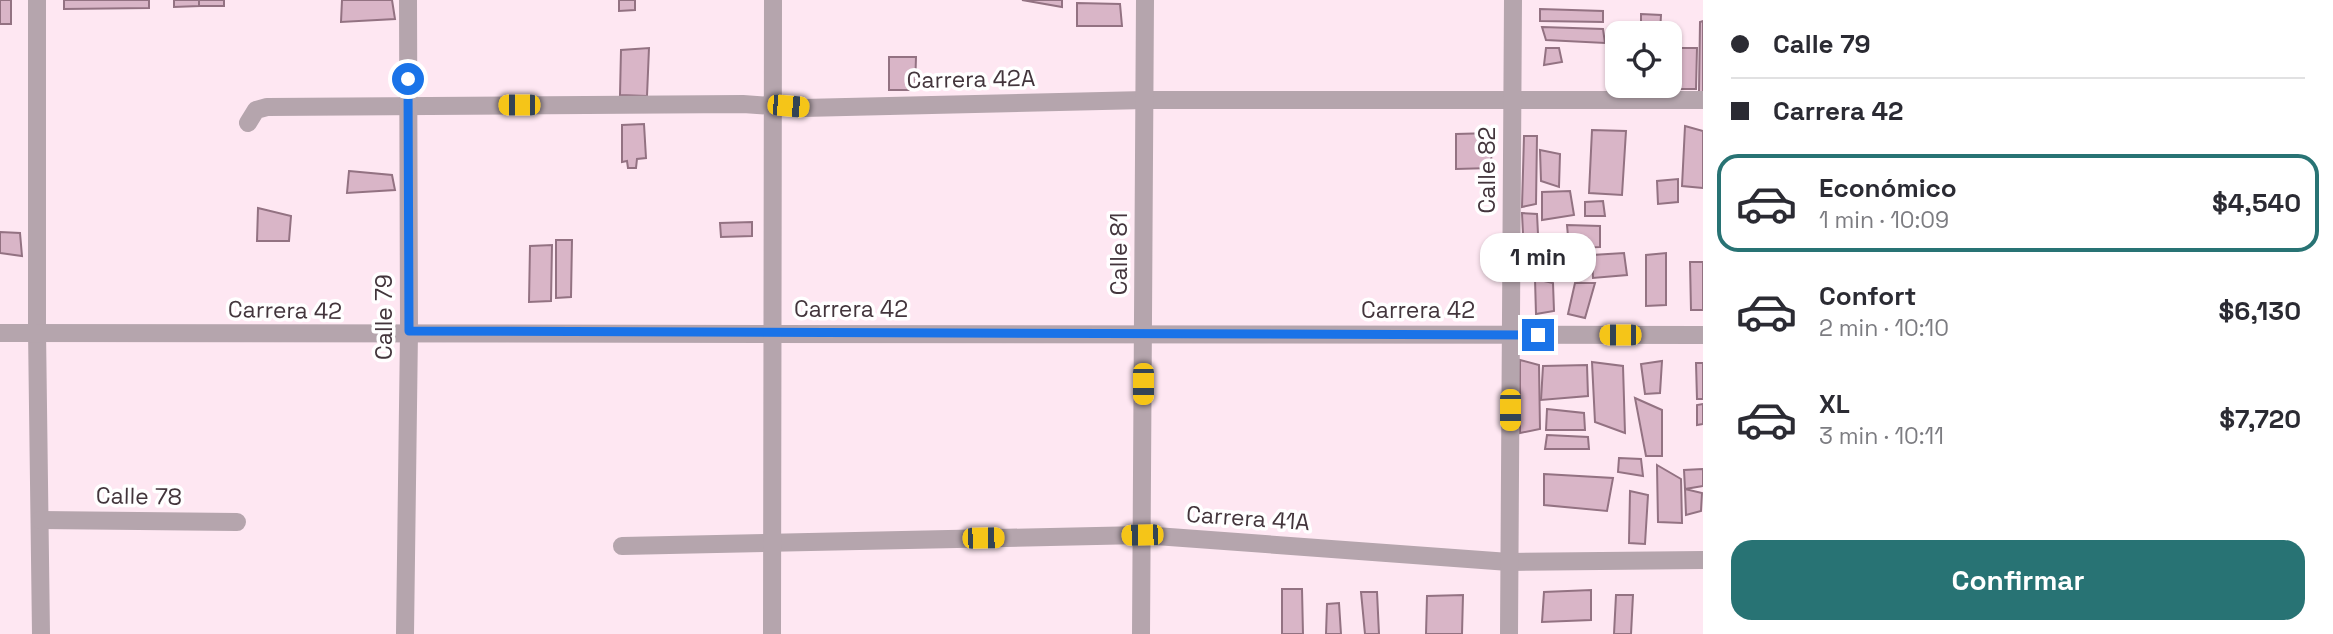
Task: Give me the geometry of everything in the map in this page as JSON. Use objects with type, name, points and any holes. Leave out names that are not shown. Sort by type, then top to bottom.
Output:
[{"type":"street","points":[[37,0],[41,634]]},
{"type":"street","name":"Calle 79","points":[[405,634],[409,331],[408,0]]},
{"type":"street","points":[[772,634],[773,0]]},
{"type":"street","name":"Calle 81","points":[[1142,634],[1145,0]]},
{"type":"street","name":"Calle 82","points":[[1509,634],[1513,0]]},
{"type":"street","name":"Carrera 42A","points":[[248,123],[256,110],[267,107],[772,105],[803,108],[1145,100],[1703,100]]},
{"type":"street","name":"Carrera 42","points":[[0,333],[37,331],[379,335],[409,331],[1703,335]]},
{"type":"street","name":"Calle 78","points":[[40,520],[237,522]]},
{"type":"street","name":"Carrera 41A","points":[[622,546],[1142,535],[1509,562],[1703,560]]},
{"type":"building","points":[[0,0],[11,0],[11,24],[0,24]]},
{"type":"building","points":[[64,0],[149,0],[149,8],[64,9]]},
{"type":"building","points":[[174,0],[199,0],[199,6],[174,7]]},
{"type":"building","points":[[199,0],[224,0],[224,6],[199,6]]},
{"type":"building","points":[[342,0],[392,0],[395,19],[341,22]]},
{"type":"building","points":[[619,0],[635,0],[635,10],[619,11]]},
{"type":"building","points":[[1022,0],[1062,0],[1062,7]]},
{"type":"building","points":[[1077,3],[1120,4],[1122,26],[1077,26]]},
{"type":"building","points":[[1540,9],[1603,11],[1603,22],[1540,21]]},
{"type":"building","points":[[1641,14],[1661,15],[1661,21],[1641,21]]},
{"type":"building","points":[[1703,21],[1703,93],[1699,92],[1700,22]]},
{"type":"building","points":[[1542,27],[1603,29],[1605,43],[1546,40]]},
{"type":"building","points":[[649,48],[647,96],[620,95],[621,50]]},
{"type":"building","points":[[1546,48],[1559,48],[1562,62],[1544,65]]},
{"type":"building","points":[[1682,48],[1697,48],[1696,89],[1682,89]]},
{"type":"building","points":[[889,57],[916,57],[915,90],[889,90]]},
{"type":"building","points":[[644,124],[646,158],[637,159],[636,168],[628,168],[627,161],[622,162],[622,125]]},
{"type":"building","points":[[1685,126],[1703,131],[1703,188],[1682,186]]},
{"type":"building","points":[[1592,130],[1626,131],[1622,195],[1589,193]]},
{"type":"building","points":[[1492,133],[1491,168],[1456,169],[1456,134]]},
{"type":"building","points":[[1524,136],[1537,136],[1536,204],[1522,207]]},
{"type":"building","points":[[1540,150],[1560,154],[1559,187],[1541,181]]},
{"type":"building","points":[[349,171],[392,175],[395,190],[347,193]]},
{"type":"building","points":[[1678,179],[1678,202],[1658,204],[1657,181]]},
{"type":"building","points":[[1570,191],[1574,215],[1542,220],[1542,192]]},
{"type":"building","points":[[1603,201],[1605,216],[1585,216],[1585,202]]},
{"type":"building","points":[[258,208],[291,216],[289,241],[257,241]]},
{"type":"building","points":[[1522,213],[1537,214],[1538,234],[1523,234]]},
{"type":"building","points":[[752,222],[752,236],[721,237],[720,223]]},
{"type":"building","points":[[1567,225],[1600,226],[1600,247],[1569,248]]},
{"type":"building","points":[[0,232],[20,233],[22,256],[0,253]]},
{"type":"building","points":[[556,240],[572,240],[571,297],[556,298]]},
{"type":"building","points":[[552,245],[551,301],[529,302],[530,246]]},
{"type":"building","points":[[1588,253],[1588,264],[1540,268],[1538,254]]},
{"type":"building","points":[[1624,253],[1627,275],[1593,278],[1592,255]]},
{"type":"building","points":[[1666,253],[1666,305],[1646,306],[1646,255]]},
{"type":"building","points":[[1690,262],[1703,262],[1703,310],[1691,310]]},
{"type":"building","points":[[1535,279],[1553,283],[1554,311],[1536,314]]},
{"type":"building","points":[[1575,283],[1595,283],[1585,318],[1568,314]]},
{"type":"building","points":[[1520,360],[1539,365],[1540,429],[1520,433]]},
{"type":"building","points":[[1662,361],[1660,393],[1645,394],[1641,364]]},
{"type":"building","points":[[1592,362],[1623,366],[1625,433],[1595,422]]},
{"type":"building","points":[[1696,363],[1703,363],[1703,399],[1697,399]]},
{"type":"building","points":[[1587,365],[1588,396],[1541,400],[1543,366]]},
{"type":"building","points":[[1635,398],[1662,410],[1662,456],[1646,456]]},
{"type":"building","points":[[1703,404],[1703,424],[1697,425],[1697,405]]},
{"type":"building","points":[[1547,409],[1584,413],[1585,430],[1546,430]]},
{"type":"building","points":[[1547,435],[1588,437],[1589,449],[1545,449]]},
{"type":"building","points":[[1619,458],[1641,459],[1643,476],[1618,472]]},
{"type":"building","points":[[1657,465],[1681,479],[1682,523],[1658,522]]},
{"type":"building","points":[[1703,469],[1703,486],[1685,489],[1684,470]]},
{"type":"building","points":[[1544,474],[1613,478],[1607,511],[1544,505]]},
{"type":"building","points":[[1685,489],[1702,493],[1701,511],[1686,515]]},
{"type":"building","points":[[1630,491],[1648,495],[1645,544],[1629,543]]},
{"type":"building","points":[[1282,589],[1302,589],[1303,634],[1282,634]]},
{"type":"building","points":[[1591,590],[1591,620],[1542,622],[1544,592]]},
{"type":"building","points":[[1361,592],[1377,592],[1379,634],[1365,634]]},
{"type":"building","points":[[1463,595],[1462,634],[1426,634],[1427,596]]},
{"type":"building","points":[[1616,595],[1633,595],[1631,634],[1614,634]]},
{"type":"building","points":[[1339,603],[1341,634],[1326,634],[1327,604]]},
{"type":"route","points":[[408,79],[409,331],[1538,335]]}]
